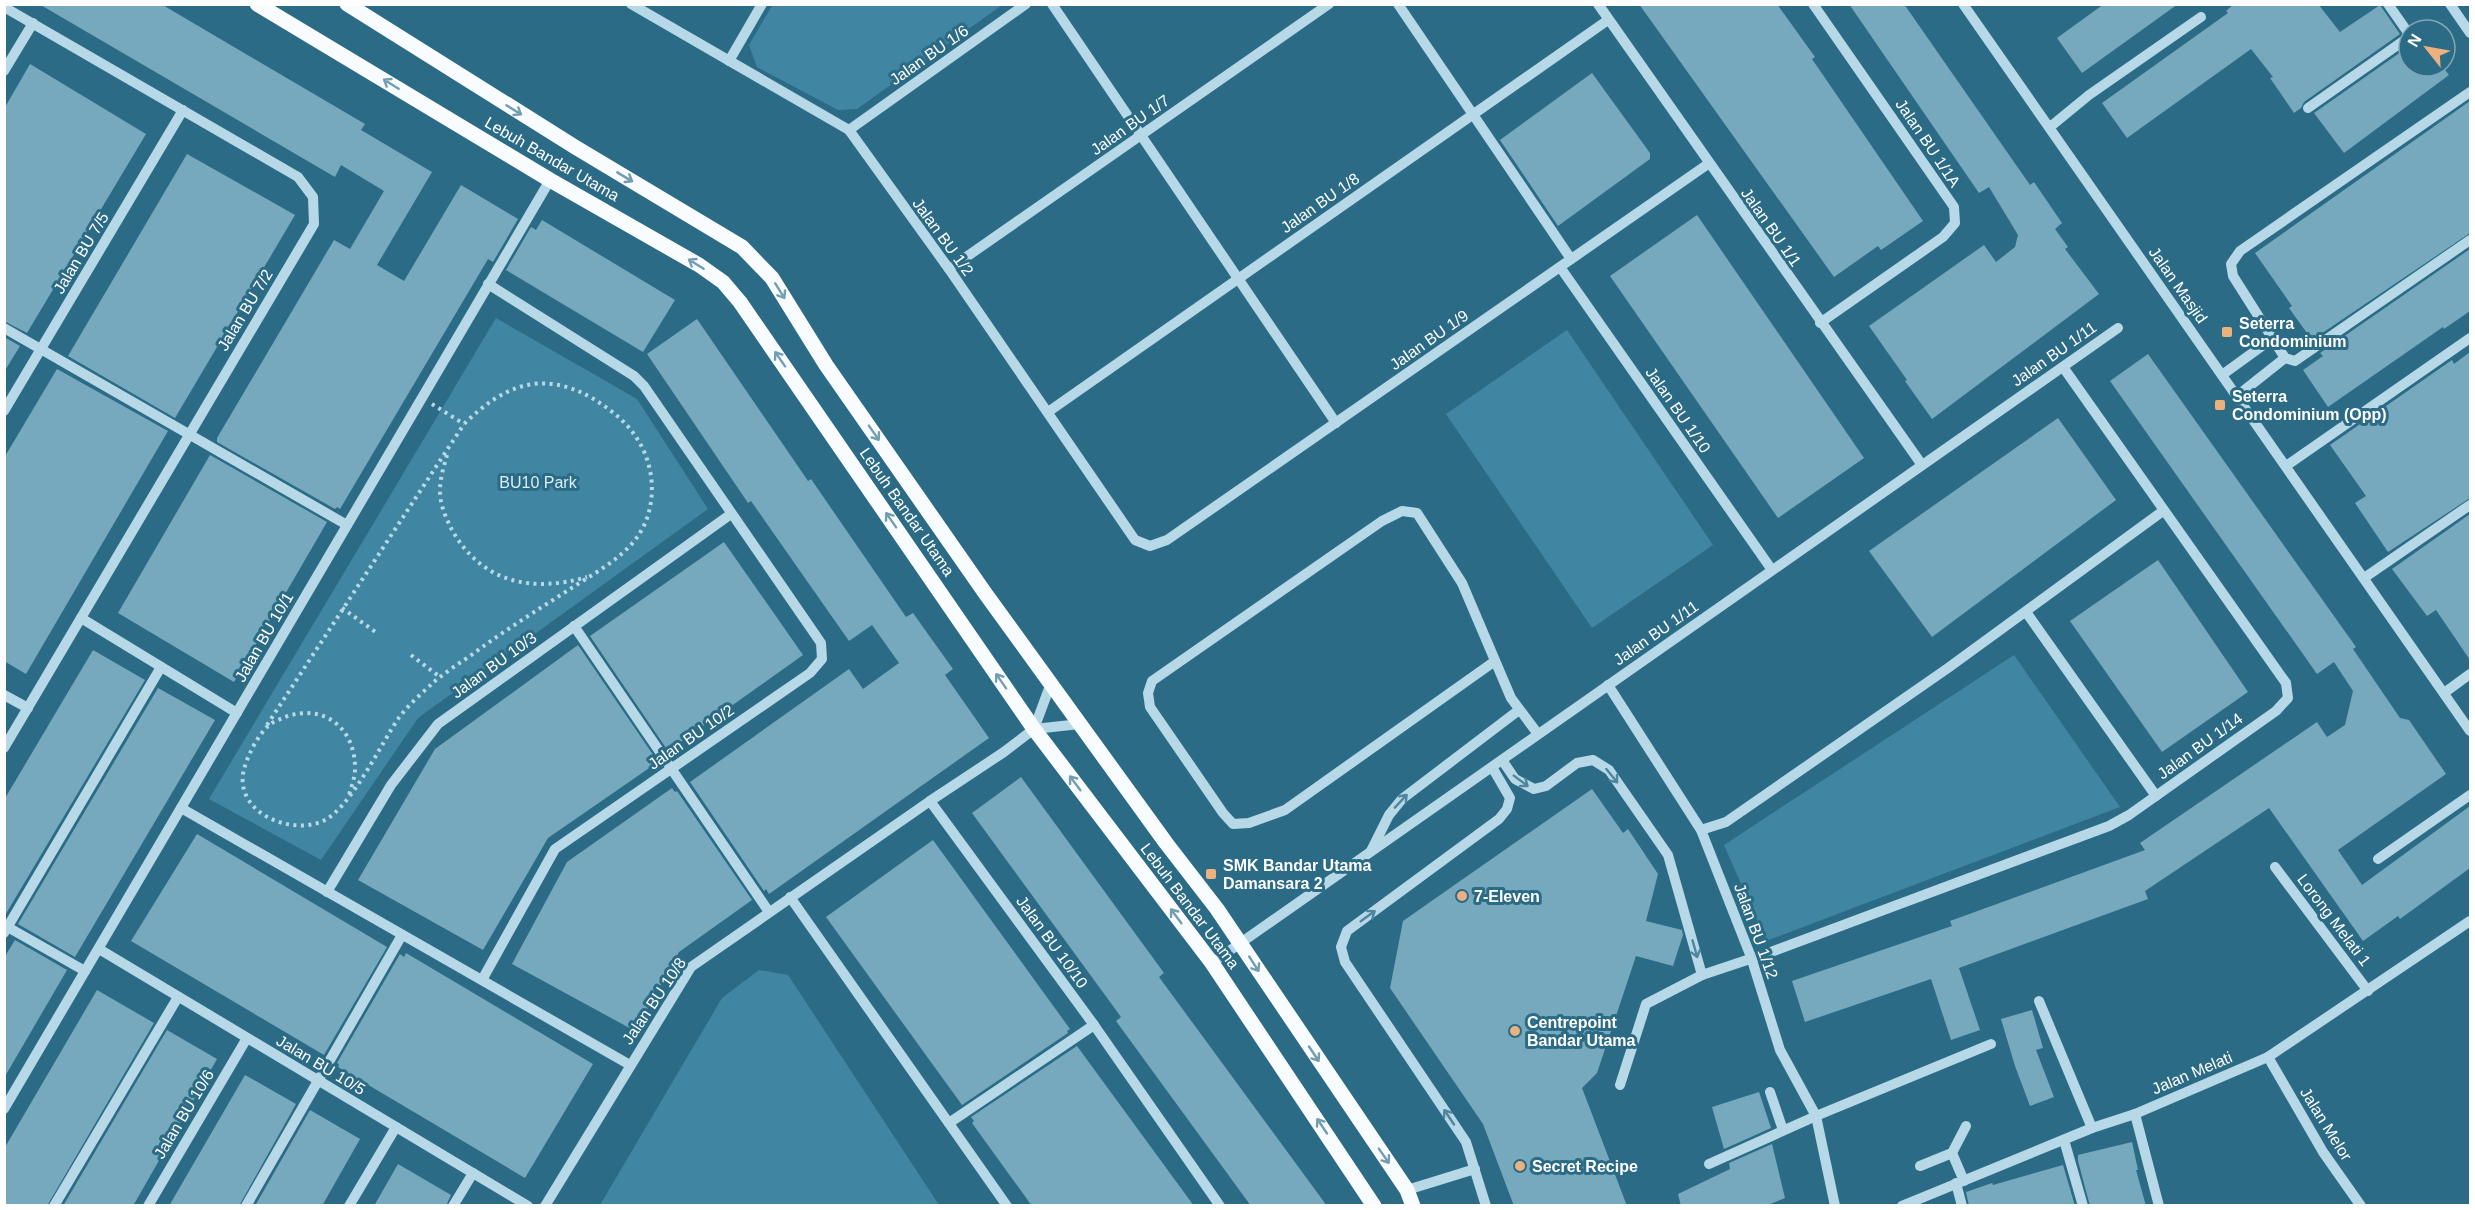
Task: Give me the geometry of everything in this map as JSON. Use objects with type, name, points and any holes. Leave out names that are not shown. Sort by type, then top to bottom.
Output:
[{"type":"main road","name":"Lebuh Bandar Utama","points":[[257,4],[550,180],[699,265],[723,282],[740,302],[1034,729],[1212,963],[1374,1206]]},
{"type":"main road","name":"Lebuh Bandar Utama","points":[[347,4],[525,116],[742,247],[772,278],[826,365],[1080,724],[1240,943],[1407,1190],[1413,1206]]},
{"type":"street","name":"Jalan BU 1/2","points":[[631,4],[849,130],[949,269],[1135,540],[1150,546],[1167,540]]},
{"type":"street","points":[[729,61],[762,4]]},
{"type":"street","name":"Jalan BU 1/6","points":[[849,130],[1026,4]]},
{"type":"street","points":[[1052,4],[1336,423]]},
{"type":"street","name":"Jalan BU 1/7","points":[[949,269],[1329,4]]},
{"type":"street","points":[[1398,4],[1571,259]]},
{"type":"street","name":"Jalan BU 1/1","points":[[1598,4],[1708,164],[1922,465]]},
{"type":"street","name":"Jalan BU 1/1A","points":[[1813,4],[1954,207],[1955,223],[1944,237],[1820,322]]},
{"type":"street","name":"Jalan Masjid","points":[[1963,4],[2470,731]]},
{"type":"street","points":[[2388,4],[2397,18]]},
{"type":"street","points":[[2450,4],[2470,33]]},
{"type":"street","name":"Jalan BU 7/2","points":[[4,7],[298,177],[314,197],[314,224],[4,748]]},
{"type":"street","points":[[2050,127],[2089,95],[2201,17]]},
{"type":"street","name":"Jalan BU 1/8","points":[[1048,412],[1608,20]]},
{"type":"street","points":[[4,71],[33,23]]},
{"type":"street","points":[[2308,108],[2397,44]]},
{"type":"street","points":[[2470,92],[2240,251],[2231,264],[2233,276],[2285,358],[2295,361],[2303,358],[2470,240]]},
{"type":"street","name":"Jalan BU 7/5","points":[[4,411],[183,110]]},
{"type":"street","name":"Jalan BU 1/9","points":[[1167,540],[1708,164]]},
{"type":"street","name":"Jalan BU 10/1","points":[[4,1109],[550,180]]},
{"type":"street","name":"Jalan BU 1/10","points":[[1560,267],[1772,570]]},
{"type":"street","points":[[488,284],[634,376],[644,386],[731,514]]},
{"type":"street","points":[[4,328],[347,525]]},
{"type":"street","name":"Jalan BU 1/11","points":[[1212,963],[2118,328]]},
{"type":"street","points":[[2222,375],[2273,338]]},
{"type":"street","points":[[2286,466],[2470,338]]},
{"type":"street","points":[[2237,396],[2285,358]]},
{"type":"street","name":"Jalan BU 1/14","points":[[1620,1085],[1646,1004],[1702,975],[1771,952],[2109,826],[2156,796],[2276,711],[2288,698],[2286,683],[2163,512],[2063,367]]},
{"type":"street","points":[[2364,578],[2470,505]]},
{"type":"street","points":[[1495,661],[1285,810],[1249,823],[1233,824],[1223,813],[1150,707],[1148,693],[1152,681],[1382,521],[1402,511],[1417,513],[1462,583],[1495,661],[1510,698],[1538,734]]},
{"type":"street","points":[[1701,830],[1726,822],[2026,612],[2163,512]]},
{"type":"street","name":"Jalan BU 10/3","points":[[327,892],[391,784],[438,724],[731,514]]},
{"type":"street","name":"Jalan BU 10/2","points":[[482,980],[555,849],[810,673],[822,659],[821,643],[731,514]]},
{"type":"street","points":[[2026,612],[2156,796]]},
{"type":"street","points":[[81,618],[237,713]]},
{"type":"street","points":[[574,626],[769,912]]},
{"type":"street","points":[[85,971],[6,928],[160,667]]},
{"type":"street","points":[[2444,693],[2470,674]]},
{"type":"street","points":[[1034,729],[1051,683]]},
{"type":"street","name":"Jalan BU 1/12","points":[[1608,685],[1701,830],[1751,957],[1780,1050],[1816,1116],[1835,1206]]},
{"type":"street","points":[[4,695],[28,708]]},
{"type":"street","points":[[1371,851],[1389,815],[1402,799],[1519,710]]},
{"type":"street","points":[[930,801],[1004,752],[1034,729],[1080,724]]},
{"type":"street","points":[[1502,760],[1515,779],[1534,789],[1546,786],[1577,763],[1593,760],[1609,770],[1668,855],[1702,975]]},
{"type":"street","points":[[1486,1206],[1466,1142],[1345,962],[1341,947],[1347,932],[1499,819],[1507,809],[1510,798],[1492,767]]},
{"type":"street","points":[[2378,859],[2470,795]]},
{"type":"street","name":"Jalan BU 10/8","points":[[545,1206],[692,967],[930,801]]},
{"type":"street","name":"Jalan BU 10/10","points":[[930,801],[1094,1025],[1221,1206]]},
{"type":"street","points":[[181,808],[630,1065]]},
{"type":"street","name":"Lorong Melati 1","points":[[2276,867],[2368,991]]},
{"type":"street","points":[[790,897],[1007,1206]]},
{"type":"street","name":"Jalan Melati","points":[[1902,1206],[2092,1128],[2135,1114],[2268,1057],[2470,921]]},
{"type":"street","points":[[246,1206],[402,935]]},
{"type":"street","name":"Jalan BU 10/5","points":[[99,950],[528,1206]]},
{"type":"street","points":[[54,1206],[178,997]]},
{"type":"street","points":[[2038,1000],[2092,1128]]},
{"type":"street","points":[[949,1123],[1094,1025]]},
{"type":"street","name":"Jalan BU 10/6","points":[[148,1206],[247,1038]]},
{"type":"street","points":[[1709,1164],[1783,1130],[1991,1044]]},
{"type":"street","name":"Jalan Melor","points":[[2268,1057],[2323,1152],[2361,1206]]},
{"type":"street","points":[[1770,1092],[1783,1130]]},
{"type":"street","points":[[2135,1114],[2159,1206]]},
{"type":"street","points":[[1920,1166],[1952,1153],[1966,1126]]},
{"type":"street","points":[[349,1206],[396,1127]]},
{"type":"street","points":[[2064,1140],[2083,1206]]},
{"type":"street","points":[[1952,1153],[1960,1182],[1962,1206]]},
{"type":"street","points":[[1407,1190],[1475,1169]]},
{"type":"street","points":[[453,1206],[473,1173]]},
{"type":"path","points":[[552,383],[577,390],[603,405],[622,420],[639,441],[649,465],[652,486],[647,521],[623,553],[440,677],[400,716],[349,795],[337,811],[326,820],[310,825],[292,826],[272,821],[258,811],[247,796],[242,783],[251,752],[342,608],[448,451],[464,424],[496,396],[526,385],[552,383]]},
{"type":"path","points":[[422,398],[464,424]]},
{"type":"path","points":[[448,451],[440,492],[444,515],[458,540],[476,561],[496,574],[523,583],[555,584],[592,575]]},
{"type":"path","points":[[342,608],[377,633]]},
{"type":"path","points":[[411,655],[440,677]]},
{"type":"path","points":[[267,725],[295,714],[310,712],[325,716],[336,723],[351,744],[354,757],[356,772],[349,795]]},
{"type":"green space","points":[[773,4],[1002,5],[857,109],[838,110],[757,67],[749,45]]},
{"type":"green space","name":"BU10 Park","points":[[496,318],[637,399],[708,509],[418,718],[321,860],[209,799]]},
{"type":"green space","points":[[1567,330],[1713,545],[1592,628],[1446,414]]},
{"type":"green space","points":[[2014,655],[2120,807],[1766,941],[1724,845]]},
{"type":"green space","points":[[759,970],[788,975],[939,1205],[600,1205],[722,998]]},
{"type":"building","points":[[39,4],[161,4],[365,124],[361,130],[432,172],[377,265],[404,281],[461,185],[518,219],[493,262],[488,259],[340,509],[337,507],[335,509],[217,442],[217,438],[334,240],[350,249],[384,191],[341,165],[335,177]]},
{"type":"building","points":[[1639,4],[1777,4],[1815,57],[1812,59],[1923,221],[1881,250],[1878,246],[1834,277]]},
{"type":"building","points":[[1849,4],[1904,4],[2030,185],[2034,182],[2062,223],[2055,229],[2068,247],[2065,249],[2099,294],[1932,419],[1869,326],[1984,245],[1996,262],[2015,247],[2018,235],[1989,187],[1979,193]]},
{"type":"building","points":[[2104,4],[2178,4],[2082,73],[2057,38]]},
{"type":"building","points":[[2234,4],[2318,4],[2340,32],[2380,5],[2397,30],[2397,36],[2304,102],[2301,108],[2294,113],[2270,78],[2273,77],[2251,49],[2127,138],[2102,103],[2228,13],[2226,11]]},
{"type":"building","points":[[2397,55],[2397,78],[2445,78],[2344,153],[2314,113]]},
{"type":"building","points":[[30,64],[146,134],[27,333],[4,321],[4,109]]},
{"type":"building","points":[[1592,73],[1650,153],[1650,159],[1558,226],[1500,140]]},
{"type":"building","points":[[2470,101],[2470,233],[2312,340],[2289,308],[2292,306],[2255,253]]},
{"type":"building","points":[[187,154],[295,215],[175,418],[68,356]]},
{"type":"building","points":[[1697,215],[1864,458],[1778,518],[1610,276]]},
{"type":"building","points":[[542,220],[675,300],[643,352],[506,270],[531,227],[536,230]]},
{"type":"building","points":[[2470,249],[2470,311],[2444,329],[2443,327],[2328,407],[2303,370],[2323,356],[2320,353]]},
{"type":"building","points":[[697,319],[808,481],[811,479],[906,617],[913,613],[953,669],[945,675],[989,738],[769,894],[766,889],[764,891],[690,782],[849,669],[863,689],[899,663],[872,625],[849,641],[751,501],[748,503],[647,354]]},
{"type":"building","points":[[4,337],[20,346],[4,372]]},
{"type":"building","points":[[2470,352],[2470,498],[2388,552],[2355,503],[2366,496],[2330,445],[2452,360],[2454,364]]},
{"type":"building","points":[[2148,354],[2356,647],[2353,649],[2400,718],[2409,720],[2446,774],[2338,850],[2362,885],[2470,806],[2470,868],[2400,919],[2398,916],[2363,941],[2269,808],[2145,891],[2148,899],[1959,968],[1980,1030],[1951,1040],[1931,979],[1805,1022],[1792,981],[1952,926],[1950,921],[2145,850],[2140,843],[2317,722],[2327,737],[2345,725],[2353,691],[2334,662],[2317,674],[2110,381]]},
{"type":"building","points":[[57,369],[168,431],[26,674],[4,661],[4,458]]},
{"type":"building","points":[[2058,418],[2116,500],[1932,637],[1869,551]]},
{"type":"building","points":[[210,455],[327,522],[234,682],[118,613]]},
{"type":"building","points":[[2470,514],[2470,660],[2436,610],[2427,616],[2392,569]]},
{"type":"building","points":[[724,542],[803,655],[668,751],[590,636]]},
{"type":"building","points":[[2158,560],[2248,692],[2162,752],[2070,621]]},
{"type":"building","points":[[578,645],[658,762],[548,838],[483,950],[358,880],[435,749]]},
{"type":"building","points":[[93,650],[145,680],[4,917],[4,800]]},
{"type":"building","points":[[158,688],[215,720],[75,957],[18,924]]},
{"type":"building","points":[[1021,777],[1164,973],[1159,977],[1327,1206],[1251,1206],[1116,1021],[1121,1017],[972,813]]},
{"type":"building","points":[[672,788],[675,792],[677,791],[752,900],[679,952],[635,1031],[512,964],[567,862]]},
{"type":"building","name":"Centrepoint Bandar Utama","points":[[1592,789],[1623,833],[1628,829],[1658,874],[1646,921],[1682,930],[1683,935],[1673,966],[1636,956],[1597,1073],[1582,1088],[1627,1206],[1514,1206],[1483,1124],[1390,988],[1403,921]]},
{"type":"building","points":[[197,834],[387,947],[324,1055],[131,941]]},
{"type":"building","points":[[933,840],[1070,1029],[1068,1033],[962,1105],[826,917]]},
{"type":"building","points":[[15,940],[67,970],[4,1078],[4,958]]},
{"type":"building","points":[[406,953],[593,1064],[525,1178],[338,1067],[337,1063],[400,954],[404,957]]},
{"type":"building","points":[[97,990],[154,1023],[47,1206],[4,1206],[4,1149]]},
{"type":"building","points":[[2032,1010],[2043,1048],[2036,1050],[2054,1097],[2030,1106],[2001,1019]]},
{"type":"building","points":[[167,1030],[217,1059],[133,1206],[63,1206]]},
{"type":"building","points":[[1077,1046],[1194,1206],[1032,1206],[972,1123],[974,1121],[971,1117]]},
{"type":"building","points":[[245,1075],[296,1104],[239,1206],[169,1206]]},
{"type":"building","points":[[1759,1092],[1771,1128],[1724,1149],[1712,1107]]},
{"type":"building","points":[[310,1110],[360,1139],[322,1206],[255,1206]]},
{"type":"building","points":[[2132,1142],[2138,1170],[2136,1170],[2146,1206],[2090,1206],[2078,1155]]},
{"type":"building","points":[[1772,1144],[1785,1198],[1766,1206],[1681,1206],[1678,1194],[1730,1169],[1729,1163]]},
{"type":"building","points":[[398,1164],[451,1195],[446,1206],[374,1206]]},
{"type":"building","points":[[2063,1165],[2075,1206],[1969,1206],[1966,1192]]},
{"type":"place","name":"Seterra Condominium","points":[[2227,332]]},
{"type":"place","name":"Seterra Condominium (Opp)","points":[[2220,405]]},
{"type":"place","name":"SMK Bandar Utama Damansara 2","points":[[1211,874]]},
{"type":"place","name":"7-Eleven","points":[[1462,896]]},
{"type":"place","name":"Centrepoint Bandar Utama","points":[[1515,1031]]},
{"type":"place","name":"Secret Recipe","points":[[1520,1166]]}]
